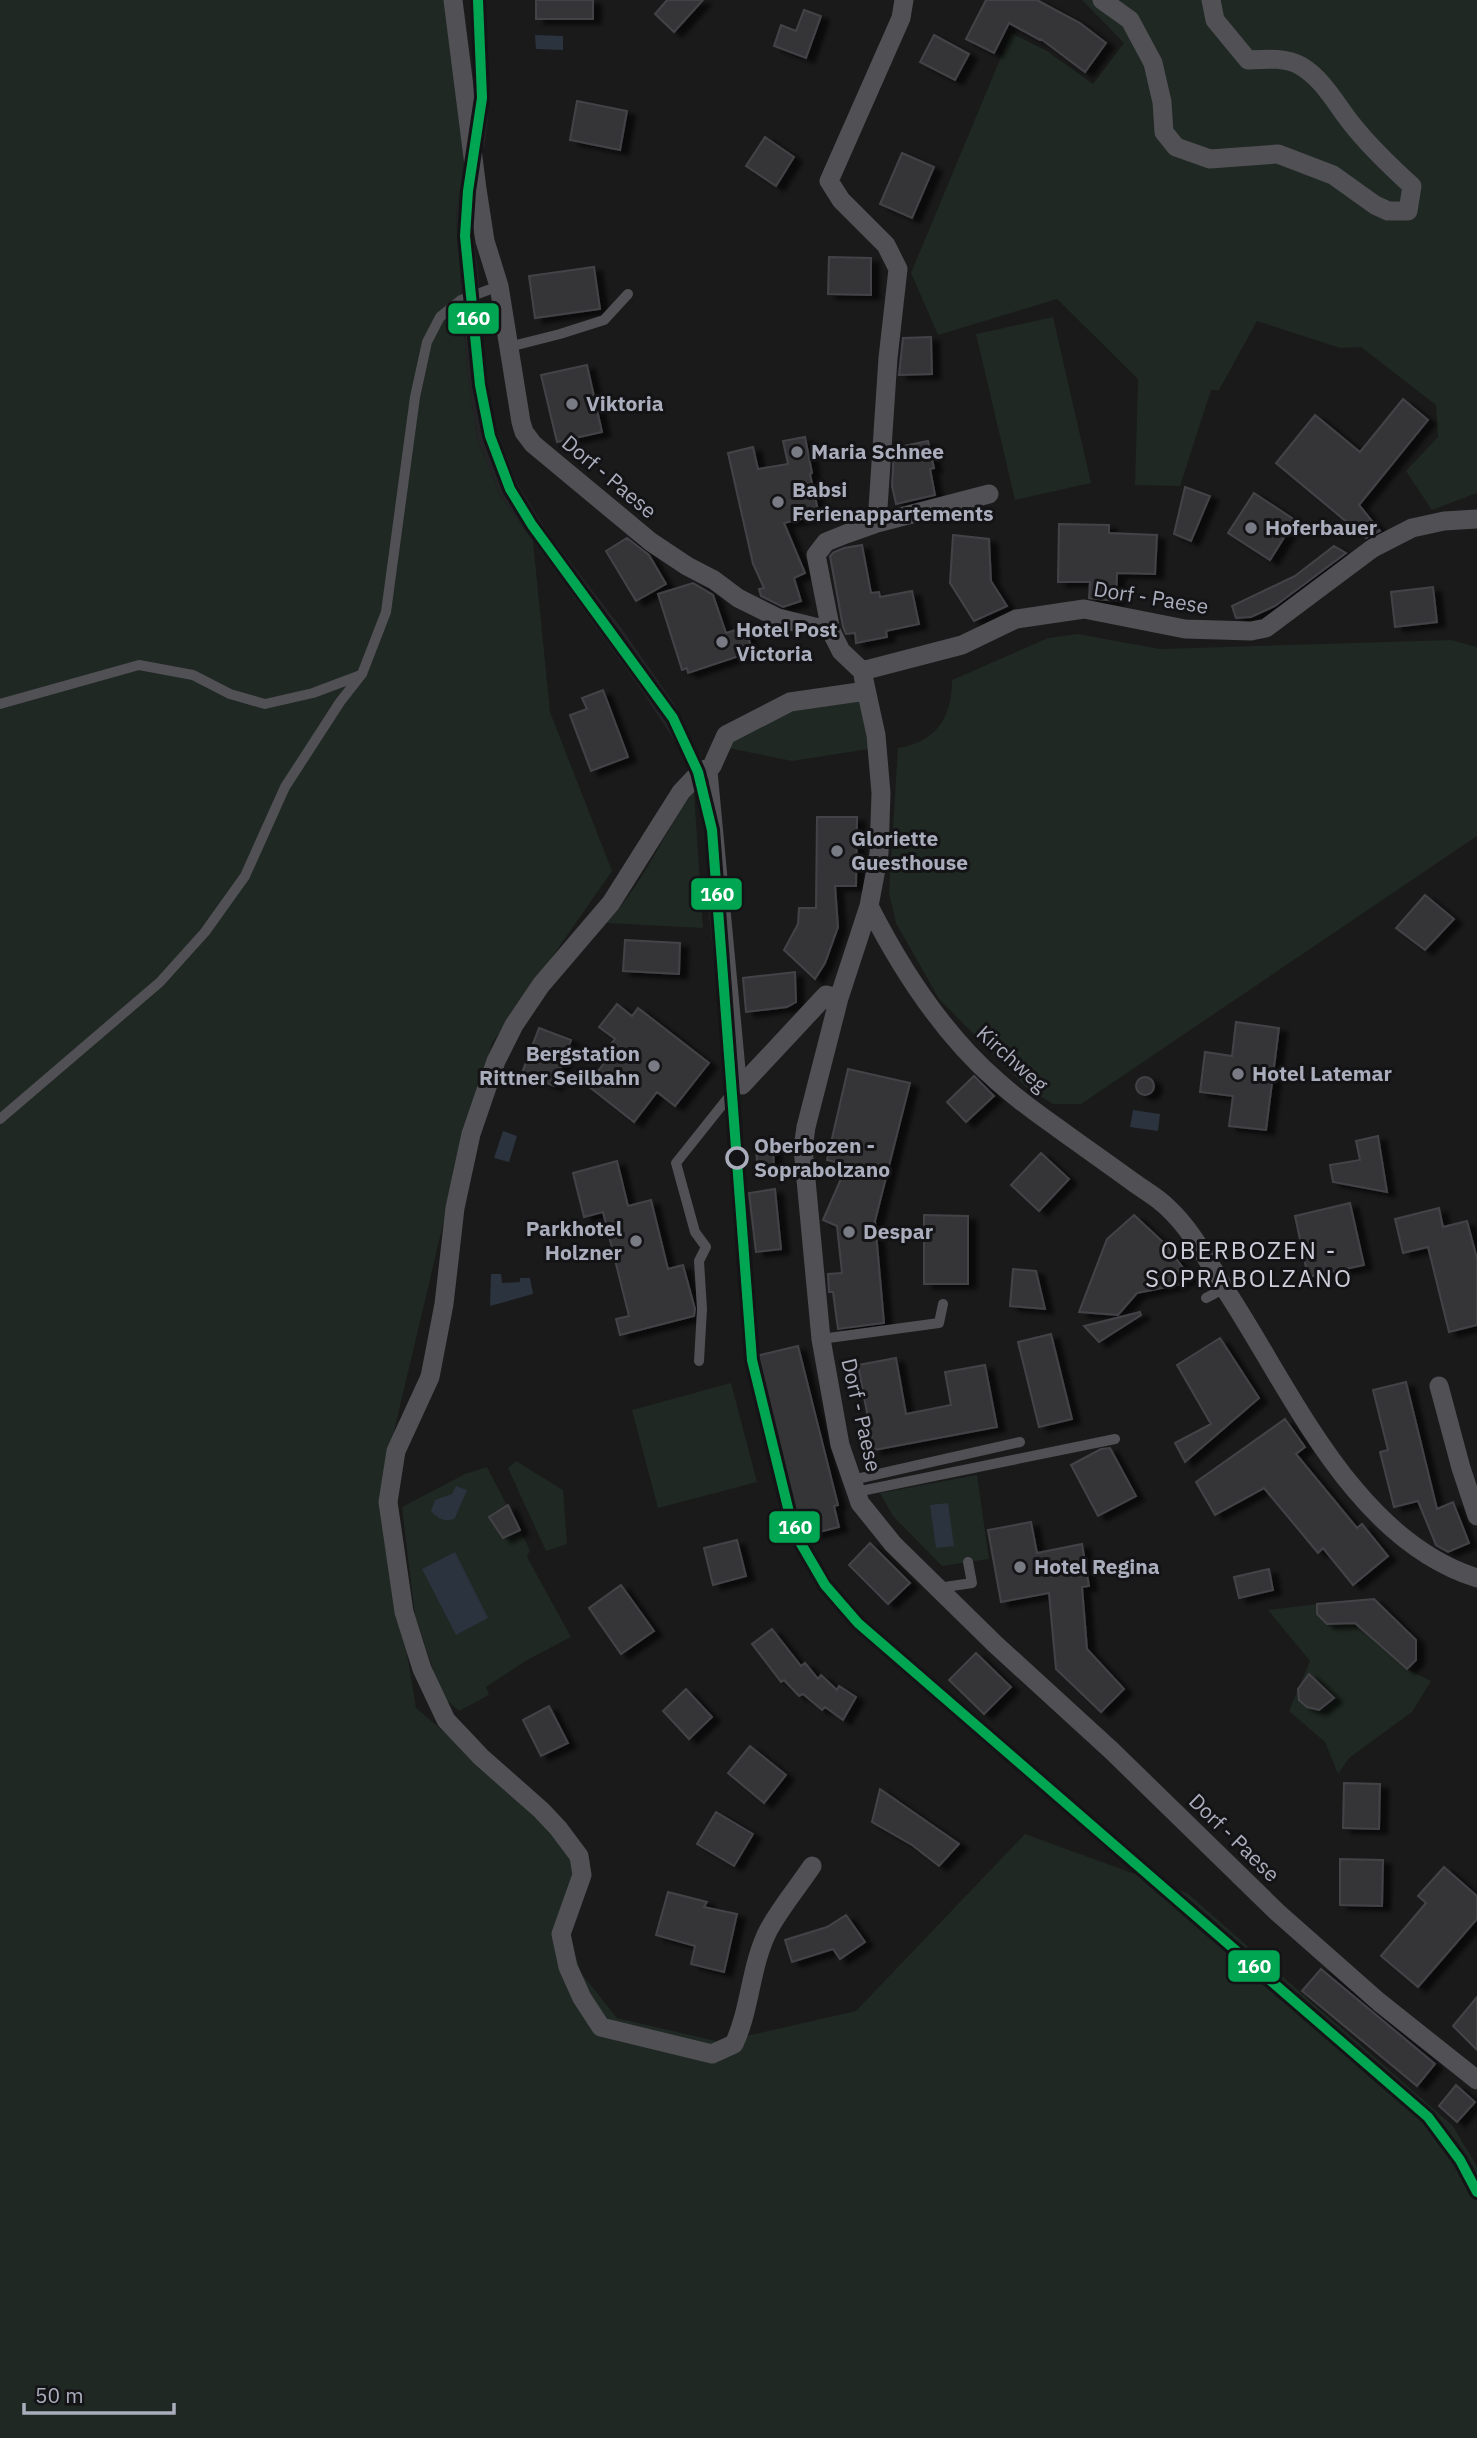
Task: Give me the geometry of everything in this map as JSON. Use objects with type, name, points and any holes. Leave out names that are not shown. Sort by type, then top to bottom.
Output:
[{"type":"street","name":"Dorf - Paese","points":[[453,0],[485,241],[499,286],[524,432],[544,453],[651,541],[687,566],[714,580],[738,598],[778,618],[831,631]]},
{"type":"street","points":[[877,523],[888,358],[898,269],[886,245],[841,200],[829,181],[901,18],[904,0]]},
{"type":"street","points":[[1102,0],[1130,20],[1153,63],[1162,102],[1164,132],[1176,147],[1210,159],[1278,154],[1334,175],[1375,205],[1388,211],[1408,211],[1412,186],[1352,124],[1322,84],[1301,66],[1276,58],[1248,60],[1215,20],[1211,0]]},
{"type":"street","points":[[862,671],[841,651],[831,631],[816,555],[826,542],[877,523],[989,494]]},
{"type":"street","name":"Dorf - Paese","points":[[1477,519],[1444,521],[1412,528],[1373,548],[1266,628],[1251,631],[1185,629],[1084,609],[1016,619],[961,645],[862,671],[876,735],[881,793],[878,853],[869,906],[839,998],[803,1148],[821,1339],[840,1445],[860,1503],[893,1544],[937,1588],[1102,1742],[1277,1912],[1379,2002],[1477,2080]]},
{"type":"street","points":[[812,1866],[769,1930],[758,1958],[741,2029],[734,2044],[712,2054],[601,2027],[582,1998],[568,1967],[561,1934],[582,1875],[579,1856],[541,1810],[481,1757],[446,1720],[422,1669],[404,1612],[388,1502],[396,1451],[430,1377],[444,1304],[455,1208],[468,1147],[496,1061],[513,1025],[541,985],[611,903],[681,792],[700,772],[712,766],[726,735],[790,702],[866,691]]},
{"type":"street","name":"Kirchweg","points":[[869,906],[903,966],[950,1032],[995,1080],[1167,1206],[1196,1240],[1245,1317],[1311,1431],[1376,1514],[1420,1550],[1460,1573],[1477,1578]]},
{"type":"street","points":[[741,1085],[826,995],[839,998]]},
{"type":"street","points":[[1439,1386],[1477,1516]]},
{"type":"lane","points":[[0,1119],[160,982],[205,932],[245,876],[285,787],[340,702],[362,674],[386,612],[415,397],[427,342],[440,317],[461,300],[499,286]]},
{"type":"lane","points":[[510,356],[560,334],[604,320],[628,294]]},
{"type":"lane","points":[[0,704],[139,666],[193,675],[230,694],[265,704],[313,693],[362,674]]},
{"type":"lane","points":[[699,1361],[702,1309],[699,1261],[706,1247],[695,1232],[676,1163],[741,1085],[712,766]]},
{"type":"lane","points":[[1206,1298],[1225,1288]]},
{"type":"lane","points":[[821,1339],[939,1323],[943,1304]]},
{"type":"lane","points":[[853,1486],[1115,1439]]},
{"type":"lane","points":[[853,1486],[1020,1442]]},
{"type":"lane","points":[[937,1588],[972,1583],[968,1562]]},
{"type":"shaded area","points":[[0,0],[450,0],[465,177],[459,193],[456,218],[467,369],[477,438],[500,495],[533,541],[550,712],[612,871],[492,1043],[462,1144],[396,1423],[381,1495],[416,1708],[583,1849],[568,1933],[581,1973],[617,2018],[720,2042],[856,2011],[1025,1834],[1187,1893],[1452,2125],[1477,2166],[1477,2438],[0,2438]]},
{"type":"shaded area","points":[[472,0],[484,0],[488,118],[484,150],[477,90]]},
{"type":"shaded area","points":[[1082,0],[1477,0],[1477,493],[1432,510],[1406,471],[1438,437],[1436,405],[1361,347],[1340,348],[1257,321],[1219,390],[1211,390],[1180,486],[1135,485],[1138,379],[1057,299],[938,335],[911,273],[1011,33],[1047,51],[1093,84],[1124,43]]},
{"type":"shaded area","points":[[465,177],[478,270],[483,351],[494,423],[517,483],[548,533],[622,629],[675,705],[701,759],[711,789],[737,1073],[726,1074],[708,905],[705,821],[691,766],[642,691],[500,495],[477,438],[467,369],[456,218],[459,193]]},
{"type":"shaded area","points":[[1053,317],[1091,483],[1015,500],[976,334]]},
{"type":"shaded area","points":[[1078,634],[1160,649],[1451,640],[1477,647],[1477,836],[1081,1104],[1053,1104],[1026,1087],[939,999],[896,923],[889,893],[898,748],[923,740],[940,725],[949,705],[952,680],[1048,638]]},
{"type":"shaded area","points":[[861,695],[869,749],[792,761],[728,748],[734,738],[791,706]]},
{"type":"shaded area","points":[[694,791],[703,928],[606,923],[631,893]]},
{"type":"shaded area","points":[[731,1383],[757,1482],[658,1508],[632,1410]]},
{"type":"shaded area","points":[[516,1461],[563,1490],[567,1544],[546,1551],[508,1468]]},
{"type":"shaded area","points":[[487,1467],[530,1550],[527,1557],[571,1637],[527,1660],[486,1687],[489,1695],[459,1711],[442,1696],[415,1616],[402,1507],[465,1474]]},
{"type":"shaded area","points":[[977,1475],[989,1559],[942,1566],[893,1516],[880,1493]]},
{"type":"shaded area","points":[[1317,1604],[1317,1614],[1327,1624],[1355,1623],[1407,1669],[1431,1681],[1412,1712],[1349,1758],[1338,1774],[1325,1742],[1289,1711],[1310,1661],[1268,1610]]},
{"type":"water","points":[[535,35],[563,36],[563,50],[536,49]]},
{"type":"water","points":[[1133,1110],[1160,1114],[1158,1131],[1130,1127]]},
{"type":"water","points":[[503,1131],[517,1136],[509,1162],[494,1158]]},
{"type":"water","points":[[491,1274],[501,1274],[502,1283],[520,1282],[520,1278],[530,1278],[533,1294],[490,1306]]},
{"type":"water","points":[[456,1486],[467,1490],[455,1518],[439,1518],[431,1511],[435,1500],[452,1494]]},
{"type":"water","points":[[948,1503],[954,1546],[936,1548],[930,1505]]},
{"type":"water","points":[[455,1552],[488,1618],[456,1635],[422,1569]]},
{"type":"building","points":[[536,0],[593,0],[593,19],[536,19]]},
{"type":"building","points":[[667,0],[703,0],[674,32],[655,14]]},
{"type":"building","points":[[986,0],[1037,0],[1080,23],[1106,43],[1085,72],[1041,39],[1009,23],[994,53],[966,39]]},
{"type":"building","points":[[804,10],[821,16],[806,58],[774,46],[781,25],[796,31]]},
{"type":"building","points":[[934,35],[969,54],[955,80],[920,62]]},
{"type":"building","points":[[577,101],[627,111],[620,150],[570,140]]},
{"type":"building","points":[[765,137],[794,157],[776,186],[746,166]]},
{"type":"building","points":[[902,153],[934,167],[912,218],[880,204]]},
{"type":"building","points":[[829,257],[871,258],[871,295],[828,294]]},
{"type":"building","points":[[594,267],[600,309],[535,318],[529,276]]},
{"type":"building","points":[[931,337],[932,374],[899,375],[903,338]]},
{"type":"building","name":"Viktoria","points":[[587,365],[602,432],[557,442],[541,375]]},
{"type":"building","points":[[1403,399],[1428,420],[1359,505],[1380,531],[1366,538],[1276,463],[1315,415],[1360,452]]},
{"type":"building","points":[[805,437],[819,515],[784,523],[805,573],[794,578],[801,601],[783,607],[761,596],[759,589],[764,588],[753,564],[728,453],[753,447],[758,469],[788,464],[783,441]]},
{"type":"building","points":[[928,441],[934,468],[930,469],[935,495],[896,504],[892,486],[894,448]]},
{"type":"building","points":[[1185,487],[1210,496],[1191,541],[1174,534]]},
{"type":"building","points":[[1254,493],[1295,520],[1270,560],[1228,533]]},
{"type":"building","points":[[1059,524],[1109,525],[1109,533],[1157,535],[1155,574],[1117,573],[1116,601],[1089,598],[1090,582],[1058,582]]},
{"type":"building","points":[[953,535],[989,539],[991,581],[1007,606],[974,621],[950,583]]},
{"type":"building","points":[[627,538],[649,555],[666,584],[636,601],[606,551]]},
{"type":"building","points":[[862,545],[871,593],[879,592],[880,597],[912,591],[919,624],[886,631],[887,637],[856,643],[855,633],[846,634],[843,627],[830,556],[844,548]]},
{"type":"building","points":[[1334,546],[1346,553],[1275,606],[1251,617],[1236,618],[1232,606],[1295,576]]},
{"type":"building","points":[[693,583],[713,595],[726,633],[745,627],[751,646],[747,648],[748,653],[688,673],[687,668],[682,670],[658,594]]},
{"type":"building","points":[[1433,587],[1437,622],[1395,627],[1391,592]]},
{"type":"building","points":[[603,690],[628,757],[591,771],[570,715],[587,709],[582,698]]},
{"type":"building","points":[[817,817],[857,817],[856,886],[835,886],[838,927],[825,963],[815,979],[784,950],[798,924],[799,908],[816,908]]},
{"type":"building","points":[[1425,895],[1454,919],[1425,950],[1396,928]]},
{"type":"building","points":[[625,940],[680,943],[679,974],[623,971]]},
{"type":"building","points":[[795,972],[796,1002],[787,1007],[746,1012],[743,978]]},
{"type":"building","name":"Bergstation Rittner Seilbahn","points":[[617,1004],[632,1016],[638,1008],[709,1063],[675,1106],[657,1092],[634,1122],[587,1085],[612,1053],[607,1049],[615,1039],[599,1027]]},
{"type":"building","name":"Hotel Latemar","points":[[1236,1022],[1279,1028],[1266,1130],[1229,1126],[1233,1096],[1200,1092],[1205,1052],[1232,1056]]},
{"type":"building","points":[[539,1028],[571,1040],[554,1086],[522,1073]]},
{"type":"building","points":[[848,1069],[910,1083],[875,1221],[884,1323],[838,1329],[833,1292],[829,1292],[828,1274],[842,1273],[837,1226],[823,1220],[847,1165],[827,1160]]},
{"type":"building","points":[[974,1076],[994,1096],[966,1122],[947,1102]]},
{"type":"building","points":[[1145,1077],[1151,1080],[1154,1086],[1151,1092],[1145,1095],[1139,1092],[1136,1086],[1139,1080]]},
{"type":"building","points":[[1378,1136],[1387,1192],[1333,1182],[1330,1165],[1360,1160],[1356,1141]]},
{"type":"building","points":[[776,1140],[773,1150],[774,1168],[758,1169],[755,1142]]},
{"type":"building","points":[[1041,1153],[1069,1179],[1039,1211],[1011,1185]]},
{"type":"building","name":"Parkhotel Holzner","points":[[617,1161],[628,1206],[651,1200],[668,1269],[683,1265],[695,1309],[694,1316],[620,1335],[616,1319],[629,1316],[603,1212],[584,1217],[573,1173]]},
{"type":"building","points":[[775,1189],[781,1249],[756,1252],[749,1193]]},
{"type":"building","points":[[1350,1203],[1364,1265],[1308,1277],[1295,1216]]},
{"type":"building","points":[[1439,1208],[1443,1227],[1467,1221],[1477,1259],[1477,1325],[1449,1332],[1428,1247],[1403,1253],[1395,1219]]},
{"type":"building","points":[[924,1215],[968,1216],[968,1284],[924,1284]]},
{"type":"building","points":[[1134,1215],[1165,1244],[1190,1277],[1177,1285],[1137,1293],[1118,1315],[1079,1312],[1107,1239]]},
{"type":"building","points":[[1013,1269],[1036,1271],[1045,1309],[1010,1306]]},
{"type":"building","points":[[1140,1312],[1141,1315],[1099,1342],[1084,1326]]},
{"type":"building","points":[[1051,1334],[1072,1419],[1039,1427],[1018,1342]]},
{"type":"building","points":[[1220,1338],[1259,1398],[1185,1462],[1175,1443],[1211,1424],[1177,1365]]},
{"type":"building","points":[[798,1346],[838,1505],[834,1506],[839,1527],[807,1535],[802,1514],[796,1515],[756,1356]]},
{"type":"building","points":[[896,1358],[906,1414],[951,1405],[945,1372],[985,1365],[997,1427],[874,1450],[858,1365]]},
{"type":"building","points":[[1406,1382],[1437,1509],[1453,1502],[1469,1543],[1448,1552],[1436,1545],[1418,1501],[1394,1507],[1380,1452],[1388,1450],[1373,1390]]},
{"type":"building","points":[[1285,1419],[1305,1447],[1296,1454],[1357,1528],[1362,1524],[1388,1556],[1353,1585],[1323,1548],[1318,1553],[1264,1488],[1215,1515],[1196,1482]]},
{"type":"building","points":[[1110,1448],[1136,1496],[1098,1516],[1071,1465],[1101,1449]]},
{"type":"building","points":[[508,1505],[520,1530],[503,1538],[489,1517]]},
{"type":"building","points":[[1031,1522],[1037,1553],[1082,1544],[1089,1586],[1082,1587],[1087,1649],[1124,1689],[1101,1712],[1056,1669],[1049,1593],[1001,1602],[988,1530]]},
{"type":"building","points":[[737,1540],[746,1576],[713,1585],[704,1548]]},
{"type":"building","points":[[870,1543],[910,1583],[888,1604],[849,1565]]},
{"type":"building","points":[[1269,1569],[1273,1590],[1239,1598],[1234,1577]]},
{"type":"building","points":[[621,1585],[654,1631],[621,1654],[589,1608]]},
{"type":"building","points":[[1374,1599],[1416,1640],[1416,1660],[1407,1669],[1355,1623],[1327,1624],[1317,1614],[1317,1604]]},
{"type":"building","points":[[772,1629],[801,1666],[805,1663],[818,1679],[821,1675],[837,1690],[839,1686],[856,1697],[843,1720],[825,1707],[822,1710],[803,1694],[799,1696],[784,1680],[781,1682],[752,1644]]},
{"type":"building","points":[[976,1653],[1011,1687],[984,1714],[949,1680]]},
{"type":"building","points":[[1309,1674],[1334,1698],[1319,1710],[1307,1707],[1299,1700],[1298,1689]]},
{"type":"building","points":[[686,1689],[712,1717],[689,1739],[663,1711]]},
{"type":"building","points":[[549,1706],[568,1743],[541,1756],[523,1720]]},
{"type":"building","points":[[750,1746],[786,1775],[764,1803],[728,1773]]},
{"type":"building","points":[[1344,1783],[1380,1784],[1379,1829],[1343,1828]]},
{"type":"building","points":[[880,1789],[959,1844],[939,1866],[912,1845],[872,1822]]},
{"type":"building","points":[[716,1812],[753,1834],[734,1866],[697,1844]]},
{"type":"building","points":[[1340,1859],[1383,1860],[1382,1906],[1340,1905]]},
{"type":"building","points":[[1444,1867],[1477,1896],[1477,1919],[1418,1987],[1381,1956],[1426,1903],[1418,1896]]},
{"type":"building","points":[[668,1892],[707,1902],[704,1907],[737,1914],[724,1972],[691,1964],[695,1946],[656,1935]]},
{"type":"building","points":[[846,1915],[865,1942],[840,1959],[833,1949],[792,1962],[785,1940],[827,1927]]},
{"type":"building","points":[[1321,1969],[1435,2064],[1417,2086],[1302,1991]]},
{"type":"building","points":[[1477,1997],[1477,2050],[1453,2026]]},
{"type":"building","points":[[1456,2085],[1475,2102],[1457,2122],[1439,2106]]},
{"type":"transit line","name":"160","points":[[478,0],[482,98],[468,191],[465,236],[480,385],[490,436],[510,489],[532,525],[673,718],[698,772],[712,830],[752,1360],[789,1512],[800,1542],[825,1585],[858,1623],[1428,2117],[1460,2160],[1477,2192]]},
{"type":"place","name":"Viktoria","points":[[572,404]]},
{"type":"place","name":"Maria Schnee","points":[[797,452]]},
{"type":"place","name":"Babsi Ferienappartements","points":[[778,502]]},
{"type":"place","name":"Hoferbauer","points":[[1251,528]]},
{"type":"place","name":"Hotel Post Victoria","points":[[722,642]]},
{"type":"place","name":"Gloriette Guesthouse","points":[[837,851]]},
{"type":"place","name":"Bergstation Rittner Seilbahn","points":[[654,1066]]},
{"type":"place","name":"Hotel Latemar","points":[[1238,1074]]},
{"type":"place","name":"Oberbozen - Soprabolzano","points":[[737,1158]]},
{"type":"place","name":"Despar","points":[[849,1232]]},
{"type":"place","name":"Parkhotel Holzner","points":[[636,1241]]},
{"type":"place","name":"Hotel Regina","points":[[1020,1567]]},
{"type":"district","name":"OBERBOZEN - SOPRABOLZANO","points":[[1249,1265]]}]
